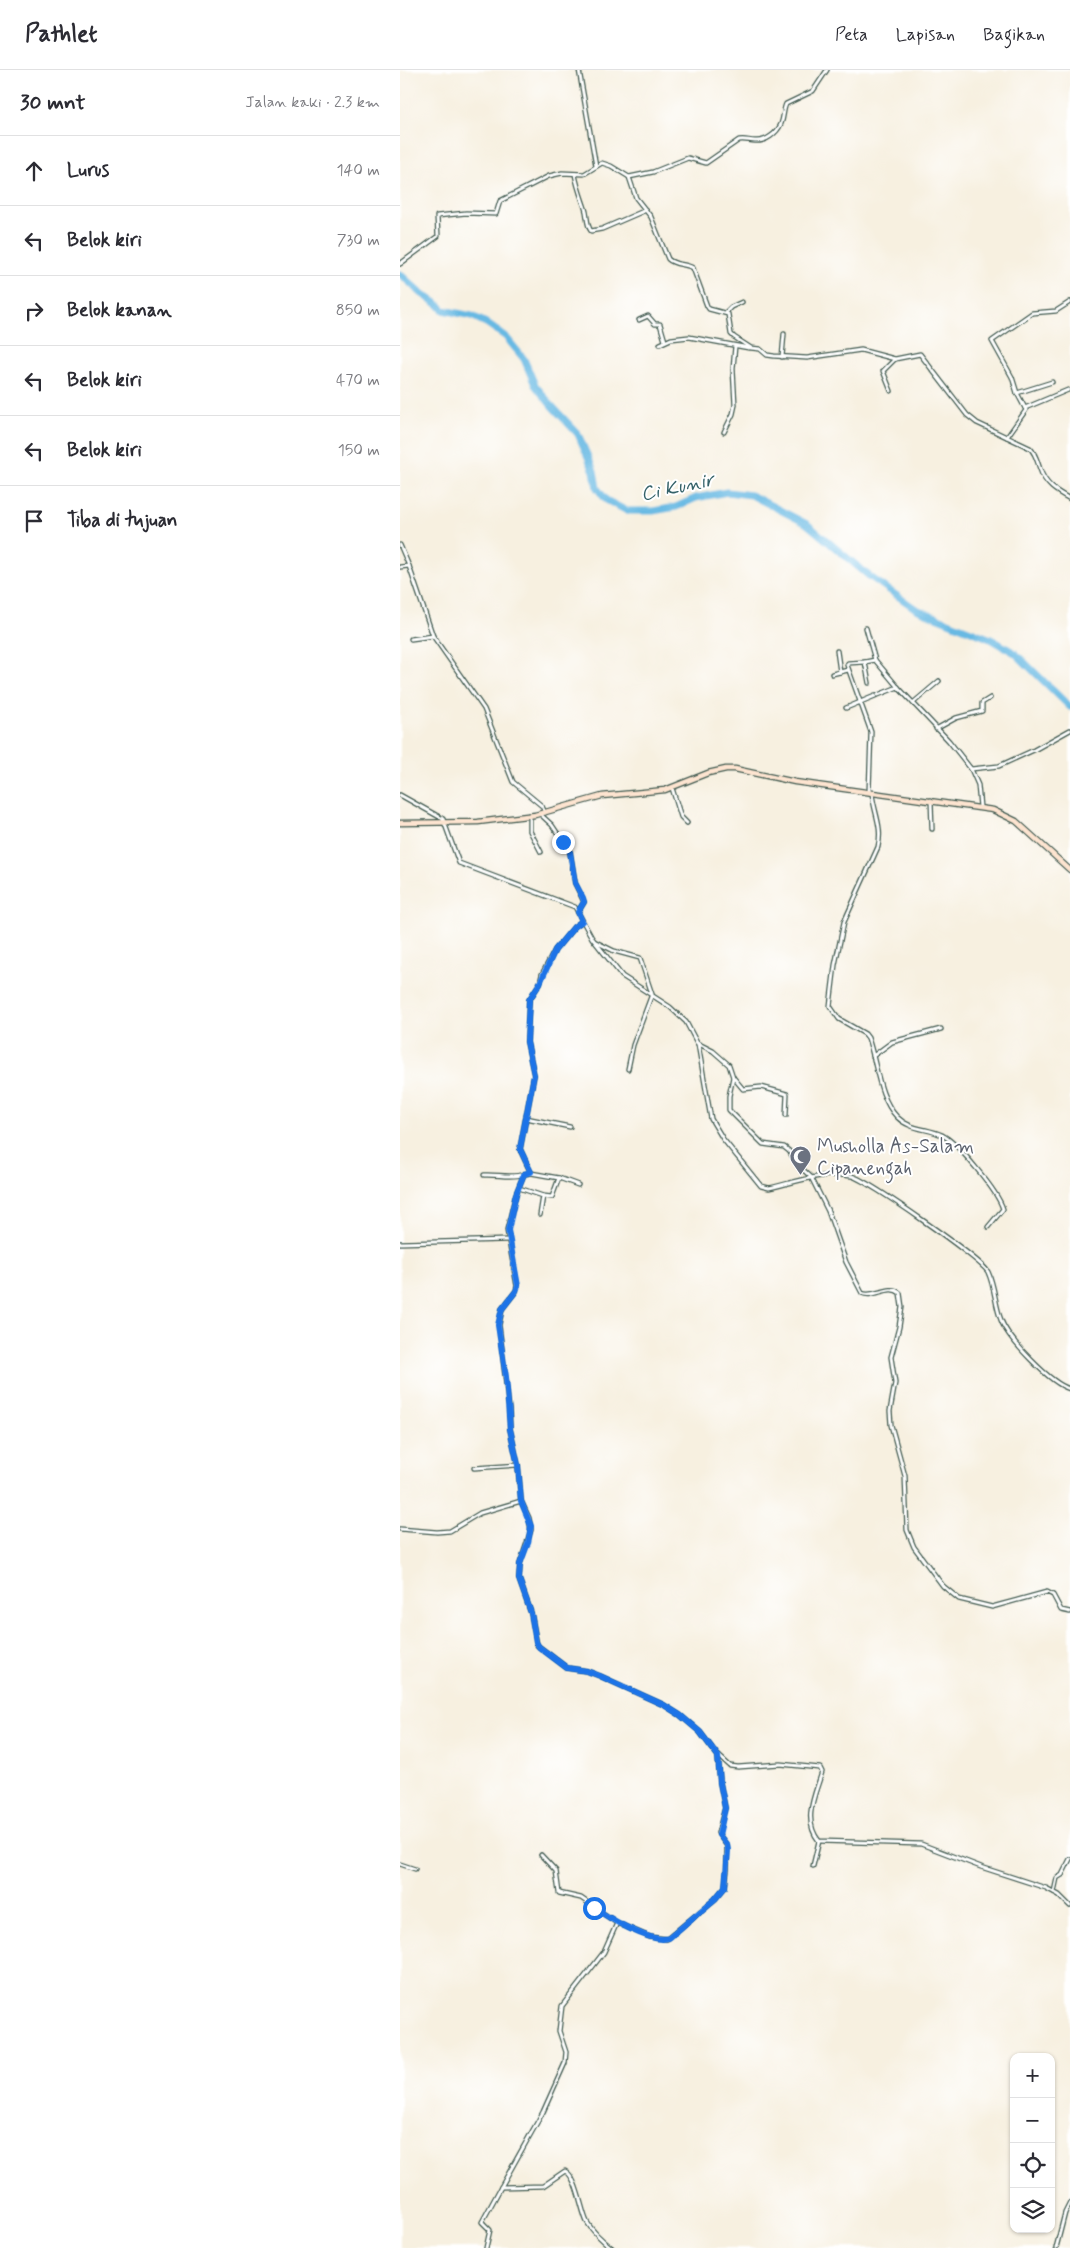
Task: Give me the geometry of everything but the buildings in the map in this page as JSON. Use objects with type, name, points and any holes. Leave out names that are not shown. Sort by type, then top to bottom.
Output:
[{"type":"street","points":[[579,70],[596,166]]},
{"type":"street","points":[[400,264],[438,236],[437,216],[466,212],[496,214],[500,201],[504,198],[518,193],[549,176],[562,173],[584,174],[596,166],[606,164],[629,176],[653,172],[688,158],[706,163],[739,140],[755,141],[766,139],[781,124],[786,104],[813,91],[827,70]]},
{"type":"street","points":[[576,174],[578,193],[585,208],[587,223],[591,231],[602,229],[646,210]]},
{"type":"street","points":[[629,176],[636,198],[651,217],[670,262],[685,264],[693,268],[707,306],[726,312]]},
{"type":"street","points":[[726,312],[731,307],[742,302]]},
{"type":"street","points":[[1007,437],[1026,413],[1012,377],[992,341],[1032,313],[1056,311],[1070,302]]},
{"type":"street","points":[[726,312],[728,314],[731,334],[751,348]]},
{"type":"street","points":[[639,320],[648,316],[655,324],[660,324],[665,341]]},
{"type":"street","points":[[782,357],[784,334]]},
{"type":"street","points":[[660,344],[665,341],[689,337],[716,340],[735,346],[760,349],[768,355],[807,358],[861,350],[895,359],[920,354],[968,415],[977,423],[1030,448],[1034,452],[1044,478],[1052,488],[1070,499]]},
{"type":"street","points":[[724,432],[733,414],[735,405],[733,369],[735,346]]},
{"type":"street","points":[[891,390],[883,371],[895,359]]},
{"type":"street","points":[[1017,393],[1052,382]]},
{"type":"street","points":[[1025,408],[1068,390]]},
{"type":"street","points":[[400,545],[433,636],[484,709],[513,782],[542,806],[542,814],[552,825],[570,852],[575,883],[584,902],[578,912]]},
{"type":"street","points":[[400,567],[409,566]]},
{"type":"street","points":[[866,628],[875,660],[936,729],[949,741],[971,769],[978,785],[980,807]]},
{"type":"street","points":[[411,638],[433,636]]},
{"type":"street","points":[[837,651],[840,672]]},
{"type":"street","points":[[875,660],[848,663],[848,670],[870,725],[872,736],[870,792],[880,826],[880,838],[878,847],[844,922],[829,1001],[833,1013],[865,1034],[888,1104],[896,1115],[908,1125],[947,1138],[978,1170],[996,1194],[1002,1210],[988,1228]]},
{"type":"street","points":[[865,662],[869,683]]},
{"type":"street","points":[[832,674],[848,670]]},
{"type":"street","points":[[913,703],[939,681]]},
{"type":"street","points":[[846,708],[898,687]]},
{"type":"street","points":[[936,729],[956,718],[982,711],[982,703],[990,698]]},
{"type":"street","points":[[971,769],[998,766],[1034,750],[1070,730]]},
{"type":"street","points":[[400,823],[443,823],[530,816],[602,796],[655,792],[708,773],[735,769],[795,782],[980,807],[1004,814],[1016,821],[1070,870]]},
{"type":"street","points":[[672,787],[681,817],[687,823]]},
{"type":"street","points":[[400,795],[438,815],[459,863],[571,904],[578,912],[595,942],[622,976],[670,1006],[686,1022],[698,1043],[711,1119],[723,1140],[761,1186],[769,1188],[830,1175],[856,1177],[942,1234],[988,1272],[1005,1329],[1054,1380],[1070,1389]]},
{"type":"street","points":[[931,800],[932,829]]},
{"type":"street","points":[[530,816],[530,831],[541,852]]},
{"type":"street","points":[[531,1172],[520,1149],[534,1075],[527,1042],[529,1000],[540,983],[555,950],[574,927],[582,921]]},
{"type":"street","points":[[595,942],[614,951],[640,958],[652,994],[633,1045],[628,1069]]},
{"type":"street","points":[[873,1056],[892,1042],[941,1030]]},
{"type":"street","points":[[698,1043],[729,1065],[733,1077],[743,1089],[761,1087],[787,1094],[786,1115]]},
{"type":"street","points":[[733,1077],[729,1096],[729,1110],[763,1144],[784,1147],[789,1151],[802,1170],[812,1178],[828,1211],[846,1262],[862,1293],[866,1295],[892,1289],[900,1293],[902,1307],[900,1327],[892,1357],[895,1383],[890,1411],[891,1425],[905,1476],[906,1521],[914,1547],[943,1586],[959,1599],[995,1607],[1047,1592],[1053,1595],[1062,1610],[1070,1612]]},
{"type":"street","points":[[526,1118],[570,1127]]},
{"type":"street","points":[[484,1175],[501,1175],[513,1178],[531,1172],[578,1184]]},
{"type":"street","points":[[524,1174],[516,1194],[509,1224],[508,1240],[518,1286],[502,1309],[498,1325],[508,1393],[510,1429],[518,1465],[521,1501],[529,1518],[531,1530],[520,1564],[519,1579],[531,1613],[536,1642],[539,1647],[567,1668],[587,1671],[613,1681],[674,1711],[700,1732],[718,1756],[730,1766],[780,1764],[820,1768],[822,1772],[809,1818],[813,1832],[819,1841],[813,1866]]},
{"type":"street","points":[[519,1188],[552,1197],[559,1178]]},
{"type":"street","points":[[540,1215],[543,1196]]},
{"type":"street","points":[[400,1243],[508,1240]]},
{"type":"street","points":[[474,1468],[518,1465]]},
{"type":"street","points":[[400,1528],[437,1532],[450,1531],[480,1513],[521,1501]]},
{"type":"street","points":[[541,1855],[556,1871],[560,1894],[581,1898],[617,1923],[656,1939],[667,1939],[715,1899],[725,1887],[728,1850],[727,1845],[719,1835],[725,1808],[720,1783],[718,1756]]},
{"type":"street","points":[[819,1841],[921,1844],[1054,1892],[1070,1906]]},
{"type":"street","points":[[1054,1892],[1057,1878],[1062,1875],[1070,1859]]},
{"type":"street","points":[[400,1864],[415,1869]]},
{"type":"street","points":[[486,2248],[490,2230],[482,2222],[542,2112],[563,2068],[566,2052],[559,2031],[562,2006],[604,1952],[617,1923]]},
{"type":"street","points":[[501,2187],[543,2186],[567,2171],[575,2184],[588,2224],[612,2248]]},
{"type":"street","points":[[1056,2248],[1065,2213],[1070,2202]]},
{"type":"waterway","name":"Ci Kunir","points":[[400,274],[443,310],[472,316],[506,337],[524,359],[535,385],[578,434],[594,471],[597,488],[606,500],[627,511],[653,511],[676,507],[696,498],[727,492],[751,495],[807,524],[869,576],[916,609],[991,639],[1015,653],[1070,707]]},
{"type":"place","name":"Musholla As-Salam Cipanengah","points":[[801,1175]]},
{"type":"route","points":[[563,842],[570,852],[575,883],[584,902],[578,912],[582,921],[574,927],[555,950],[542,974],[540,983],[531,994],[529,1000],[527,1042],[534,1075],[520,1149],[531,1172],[524,1174],[516,1194],[508,1230],[508,1240],[518,1286],[514,1295],[502,1309],[498,1325],[504,1358],[511,1439],[518,1465],[521,1501],[531,1526],[528,1543],[519,1568],[519,1579],[531,1613],[536,1642],[539,1647],[560,1664],[571,1670],[587,1671],[664,1705],[691,1723],[711,1744],[718,1756],[720,1783],[725,1806],[719,1837],[727,1845],[728,1850],[725,1887],[698,1915],[669,1938],[660,1940],[650,1937],[617,1923],[594,1908]]}]
